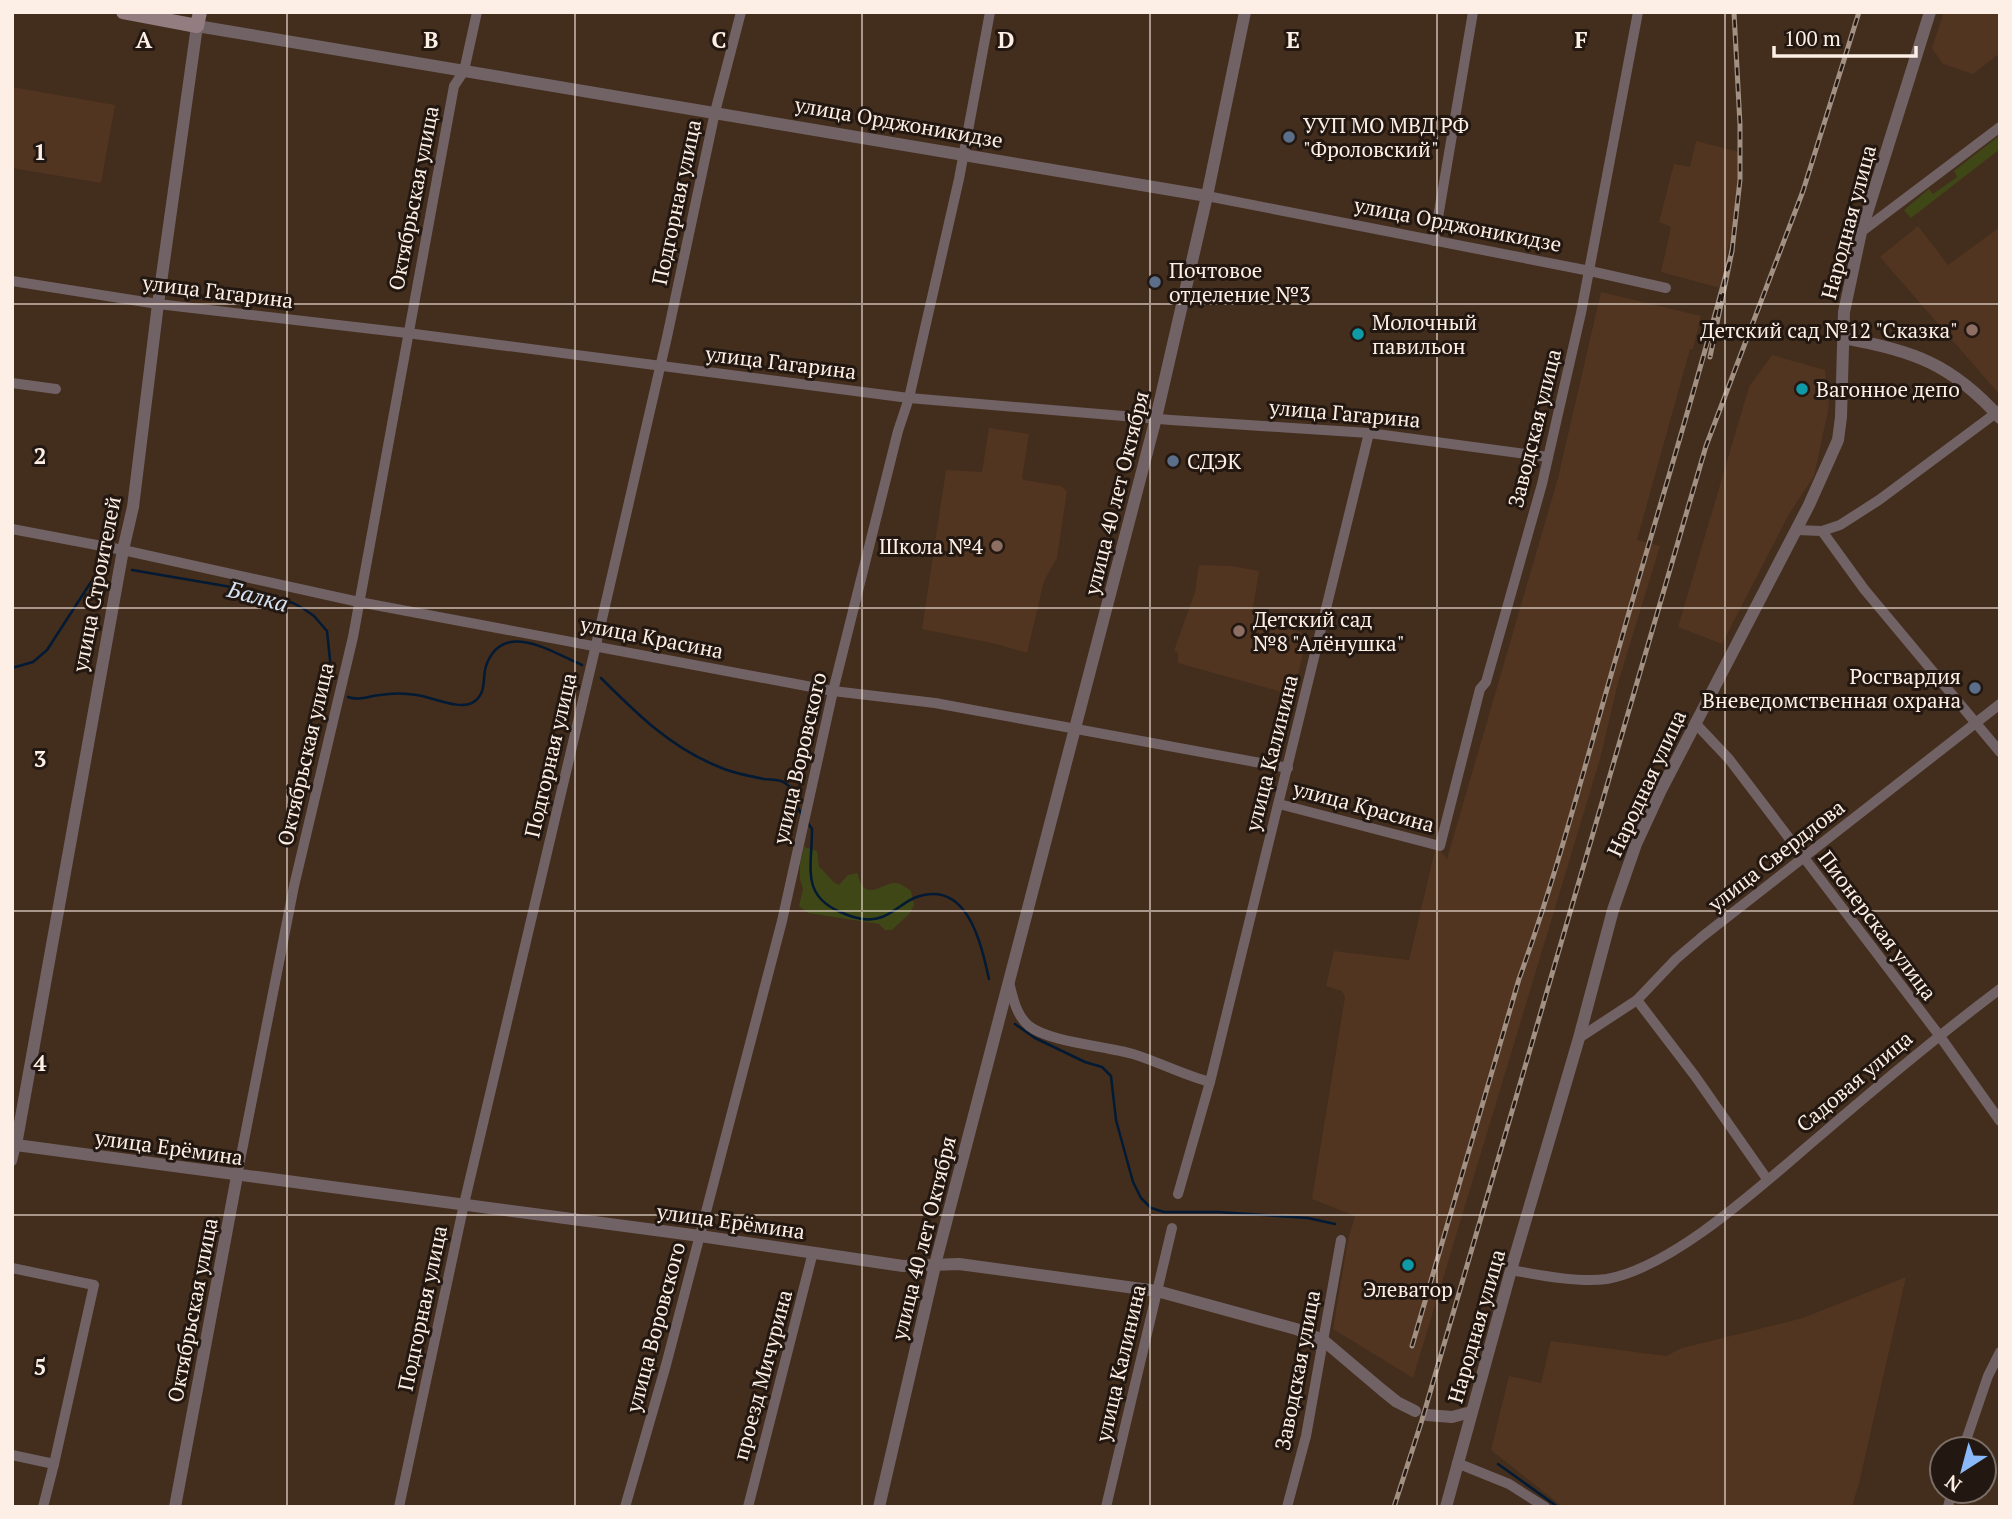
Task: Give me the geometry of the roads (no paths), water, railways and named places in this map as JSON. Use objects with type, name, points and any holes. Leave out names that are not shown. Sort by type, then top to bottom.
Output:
[{"type":"main road","name":"улица Орджоникидзе","points":[[123,12],[199,19]]},
{"type":"street","name":"Октябрьская улица","points":[[175,1507],[294,886],[359,602],[454,86],[464,71],[477,12]]},
{"type":"street","name":"Подгорная улица","points":[[398,1507],[464,1205],[596,645],[715,112],[741,12]]},
{"type":"street","name":"улица Воровского","points":[[625,1507],[700,1236],[782,921],[833,691],[898,431],[909,398],[963,154],[990,12]]},
{"type":"street","name":"улица 40 лет Октября","points":[[879,1507],[934,1265],[1156,418],[1207,196],[1245,12]]},
{"type":"street","points":[[1434,241],[1473,12]]},
{"type":"street","name":"Заводская улица","points":[[1440,846],[1480,689],[1486,682],[1548,457],[1590,271],[1638,12]]},
{"type":"street","name":"Народная улица","points":[[1446,1507],[1613,910],[1636,844],[1695,723],[1796,530],[1838,440],[1842,417],[1843,338],[1847,293],[1861,232],[1930,12]]},
{"type":"street","name":"улица Орджоникидзе","points":[[199,19],[464,71],[1207,196],[1666,288]]},
{"type":"street","name":"улица Строителей","points":[[12,1161],[133,507],[158,304],[199,19]]},
{"type":"street","points":[[1861,232],[2000,127]]},
{"type":"street","name":"улица Гагарина","points":[[12,281],[158,304],[407,333],[909,398],[1369,433],[1548,457]]},
{"type":"street","points":[[1796,530],[1822,531],[1839,525],[1879,500],[1998,414],[1956,376],[1924,359],[1892,348],[1843,338]]},
{"type":"street","points":[[12,383],[56,389]]},
{"type":"street","name":"улица Калинина","points":[[1178,1194],[1210,1082],[1369,433]]},
{"type":"street","name":"улица Красина","points":[[12,529],[123,550],[359,602],[833,691],[936,703],[1288,768]]},
{"type":"street","points":[[1822,531],[1864,589],[2000,752]]},
{"type":"street","name":"улица Свердлова","points":[[1579,1038],[1637,1000],[1694,944],[2000,705]]},
{"type":"street","name":"Пионерская улица","points":[[1695,723],[1729,760],[1939,1035],[2000,1121]]},
{"type":"street","name":"улица Красина","points":[[1279,804],[1440,846]]},
{"type":"street","points":[[1009,980],[1015,1006],[1030,1027],[1044,1034],[1131,1054],[1210,1082]]},
{"type":"street","name":"Садовая улица","points":[[1511,1270],[1552,1278],[1606,1279],[1652,1264],[1710,1226],[1939,1035],[2000,989]]},
{"type":"street","points":[[1637,1000],[1695,1076],[1767,1179]]},
{"type":"street","name":"улица Ерёмина","points":[[14,1144],[700,1236],[903,1266],[959,1264],[1157,1291],[1296,1329],[1323,1340],[1390,1396],[1421,1413],[1452,1417],[1471,1412]]},
{"type":"street","name":"улица Калинина","points":[[1106,1507],[1172,1228]]},
{"type":"street","name":"Заводская улица","points":[[1287,1507],[1306,1436],[1341,1240]]},
{"type":"street","name":"проезд Мичурина","points":[[748,1507],[813,1252]]},
{"type":"street","points":[[12,1268],[94,1285],[43,1507]]},
{"type":"street","points":[[1968,1435],[1988,1376],[2000,1352]]},
{"type":"street","points":[[12,1455],[54,1464]]},
{"type":"street","points":[[1457,1462],[1509,1484],[1545,1507]]},
{"type":"waterway","name":"Балка","points":[[12,668],[33,662],[47,650],[91,582],[107,570]]},
{"type":"waterway","name":"Балка","points":[[132,570],[237,588],[293,603],[314,616],[327,631],[332,679]]},
{"type":"waterway","points":[[348,697],[403,694],[469,704],[481,693],[486,666],[493,652],[504,644],[515,642],[543,647],[582,665]]},
{"type":"waterway","points":[[601,678],[641,716],[684,749],[728,771],[785,783],[792,790],[802,815]]},
{"type":"waterway","points":[[808,823],[812,829],[812,880],[821,899],[845,914],[868,920],[886,915],[914,898],[932,894],[947,897],[959,905],[976,932],[989,979]]},
{"type":"waterway","points":[[1015,1024],[1035,1038],[1085,1062],[1102,1067],[1111,1076],[1116,1120],[1133,1182],[1141,1198],[1151,1208],[1164,1212],[1218,1212],[1308,1218],[1335,1224]]},
{"type":"waterway","points":[[1498,1464],[1558,1507]]},
{"type":"railway","points":[[1732,251],[1740,180],[1734,12]]},
{"type":"railway","points":[[1394,1507],[1422,1420],[1706,446],[1803,191],[1859,12]]},
{"type":"railway","points":[[1412,1346],[1519,979],[1572,812],[1732,251],[1710,357]]},
{"type":"place","name":"УУП МО МВД РФ \"Фроловский\"","points":[[1289,137]]},
{"type":"place","name":"Почтовое отделение №3","points":[[1155,282]]},
{"type":"place","name":"Детский сад №12 \"Сказка\"","points":[[1972,330]]},
{"type":"place","name":"Молочный павильон","points":[[1358,334]]},
{"type":"place","name":"Вагонное депо","points":[[1802,389]]},
{"type":"place","name":"СДЭК","points":[[1173,461]]},
{"type":"place","name":"Школа №4","points":[[997,546]]},
{"type":"place","name":"Детский сад №8 \"Алёнушка\"","points":[[1239,631]]},
{"type":"place","name":"Росгвардия Вневедомственная охрана","points":[[1975,688]]},
{"type":"place","name":"Элеватор","points":[[1408,1265]]}]
